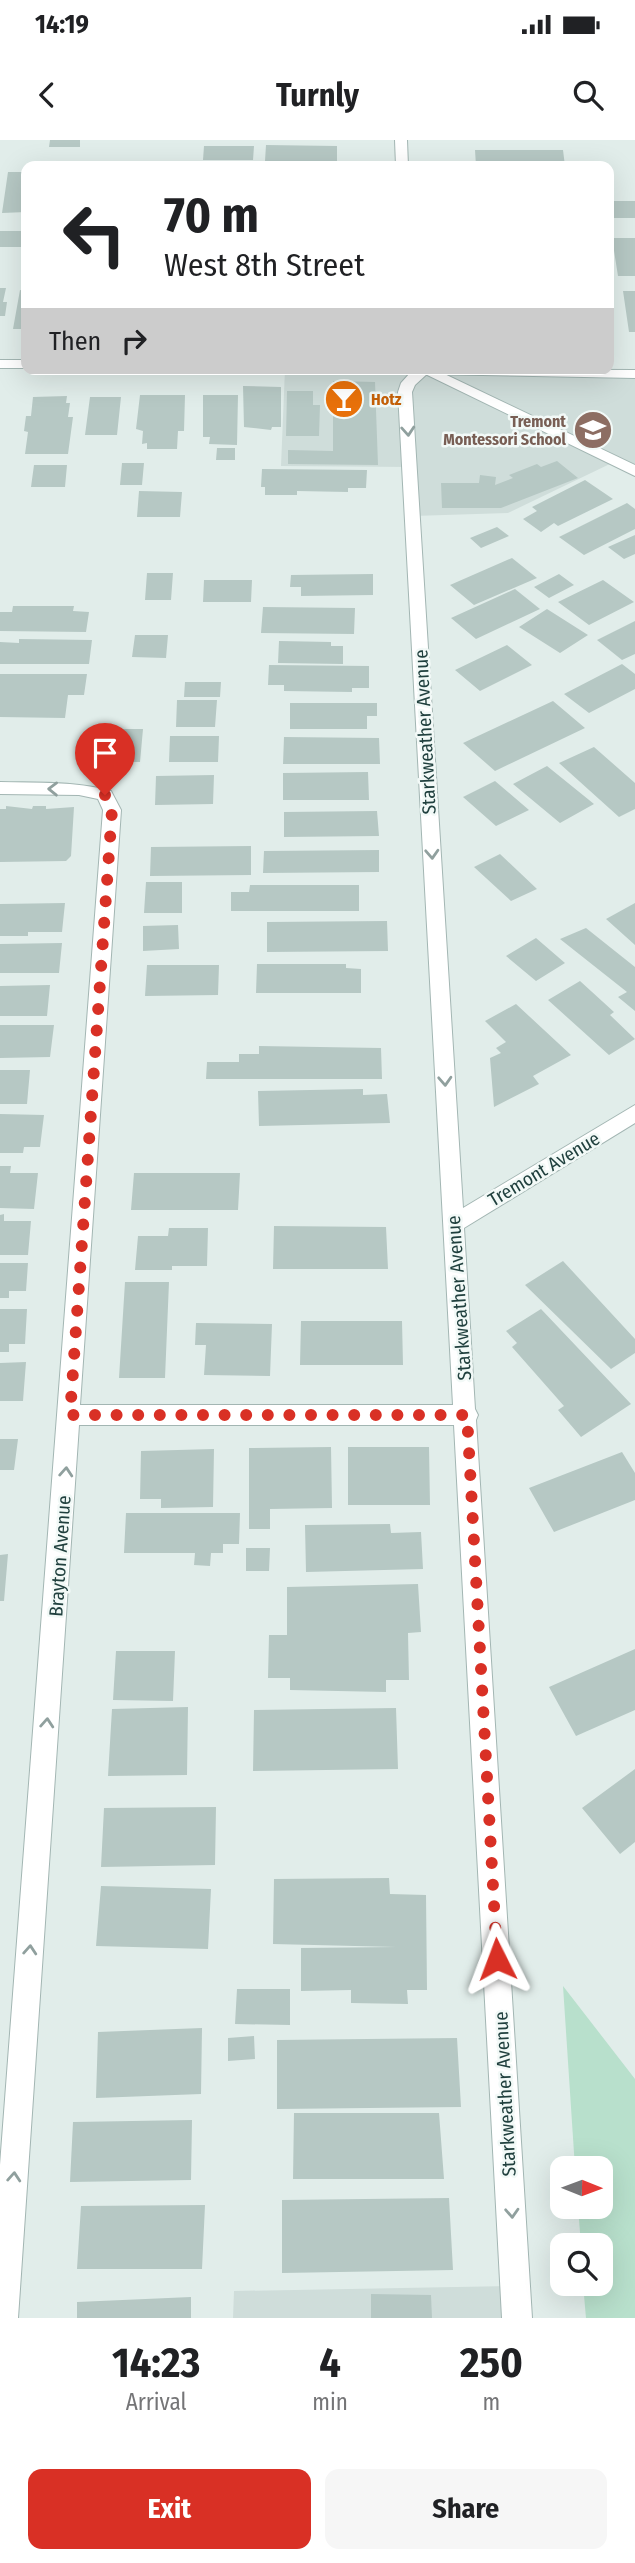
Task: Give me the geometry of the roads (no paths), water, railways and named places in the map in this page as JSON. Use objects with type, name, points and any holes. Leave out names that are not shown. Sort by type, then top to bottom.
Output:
[{"type":"street","points":[[401,140],[402,161]]},
{"type":"street","points":[[0,364],[21,364]]},
{"type":"street","points":[[614,374],[635,374]]},
{"type":"street","name":"Starkweather Avenue","points":[[414,375],[405,392],[453,1224],[467,1415],[517,2318]]},
{"type":"street","points":[[429,375],[635,471]]},
{"type":"street","name":"Brayton Avenue","points":[[0,788],[79,789],[105,795],[112,810],[3,2318]]},
{"type":"street","name":"Tremont Avenue","points":[[453,1224],[635,1113]]},
{"type":"street","points":[[70,1415],[467,1415]]},
{"type":"place","name":"Hotz","points":[[344,399]]},
{"type":"place","name":"Tremont Montessori School","points":[[593,430]]}]
